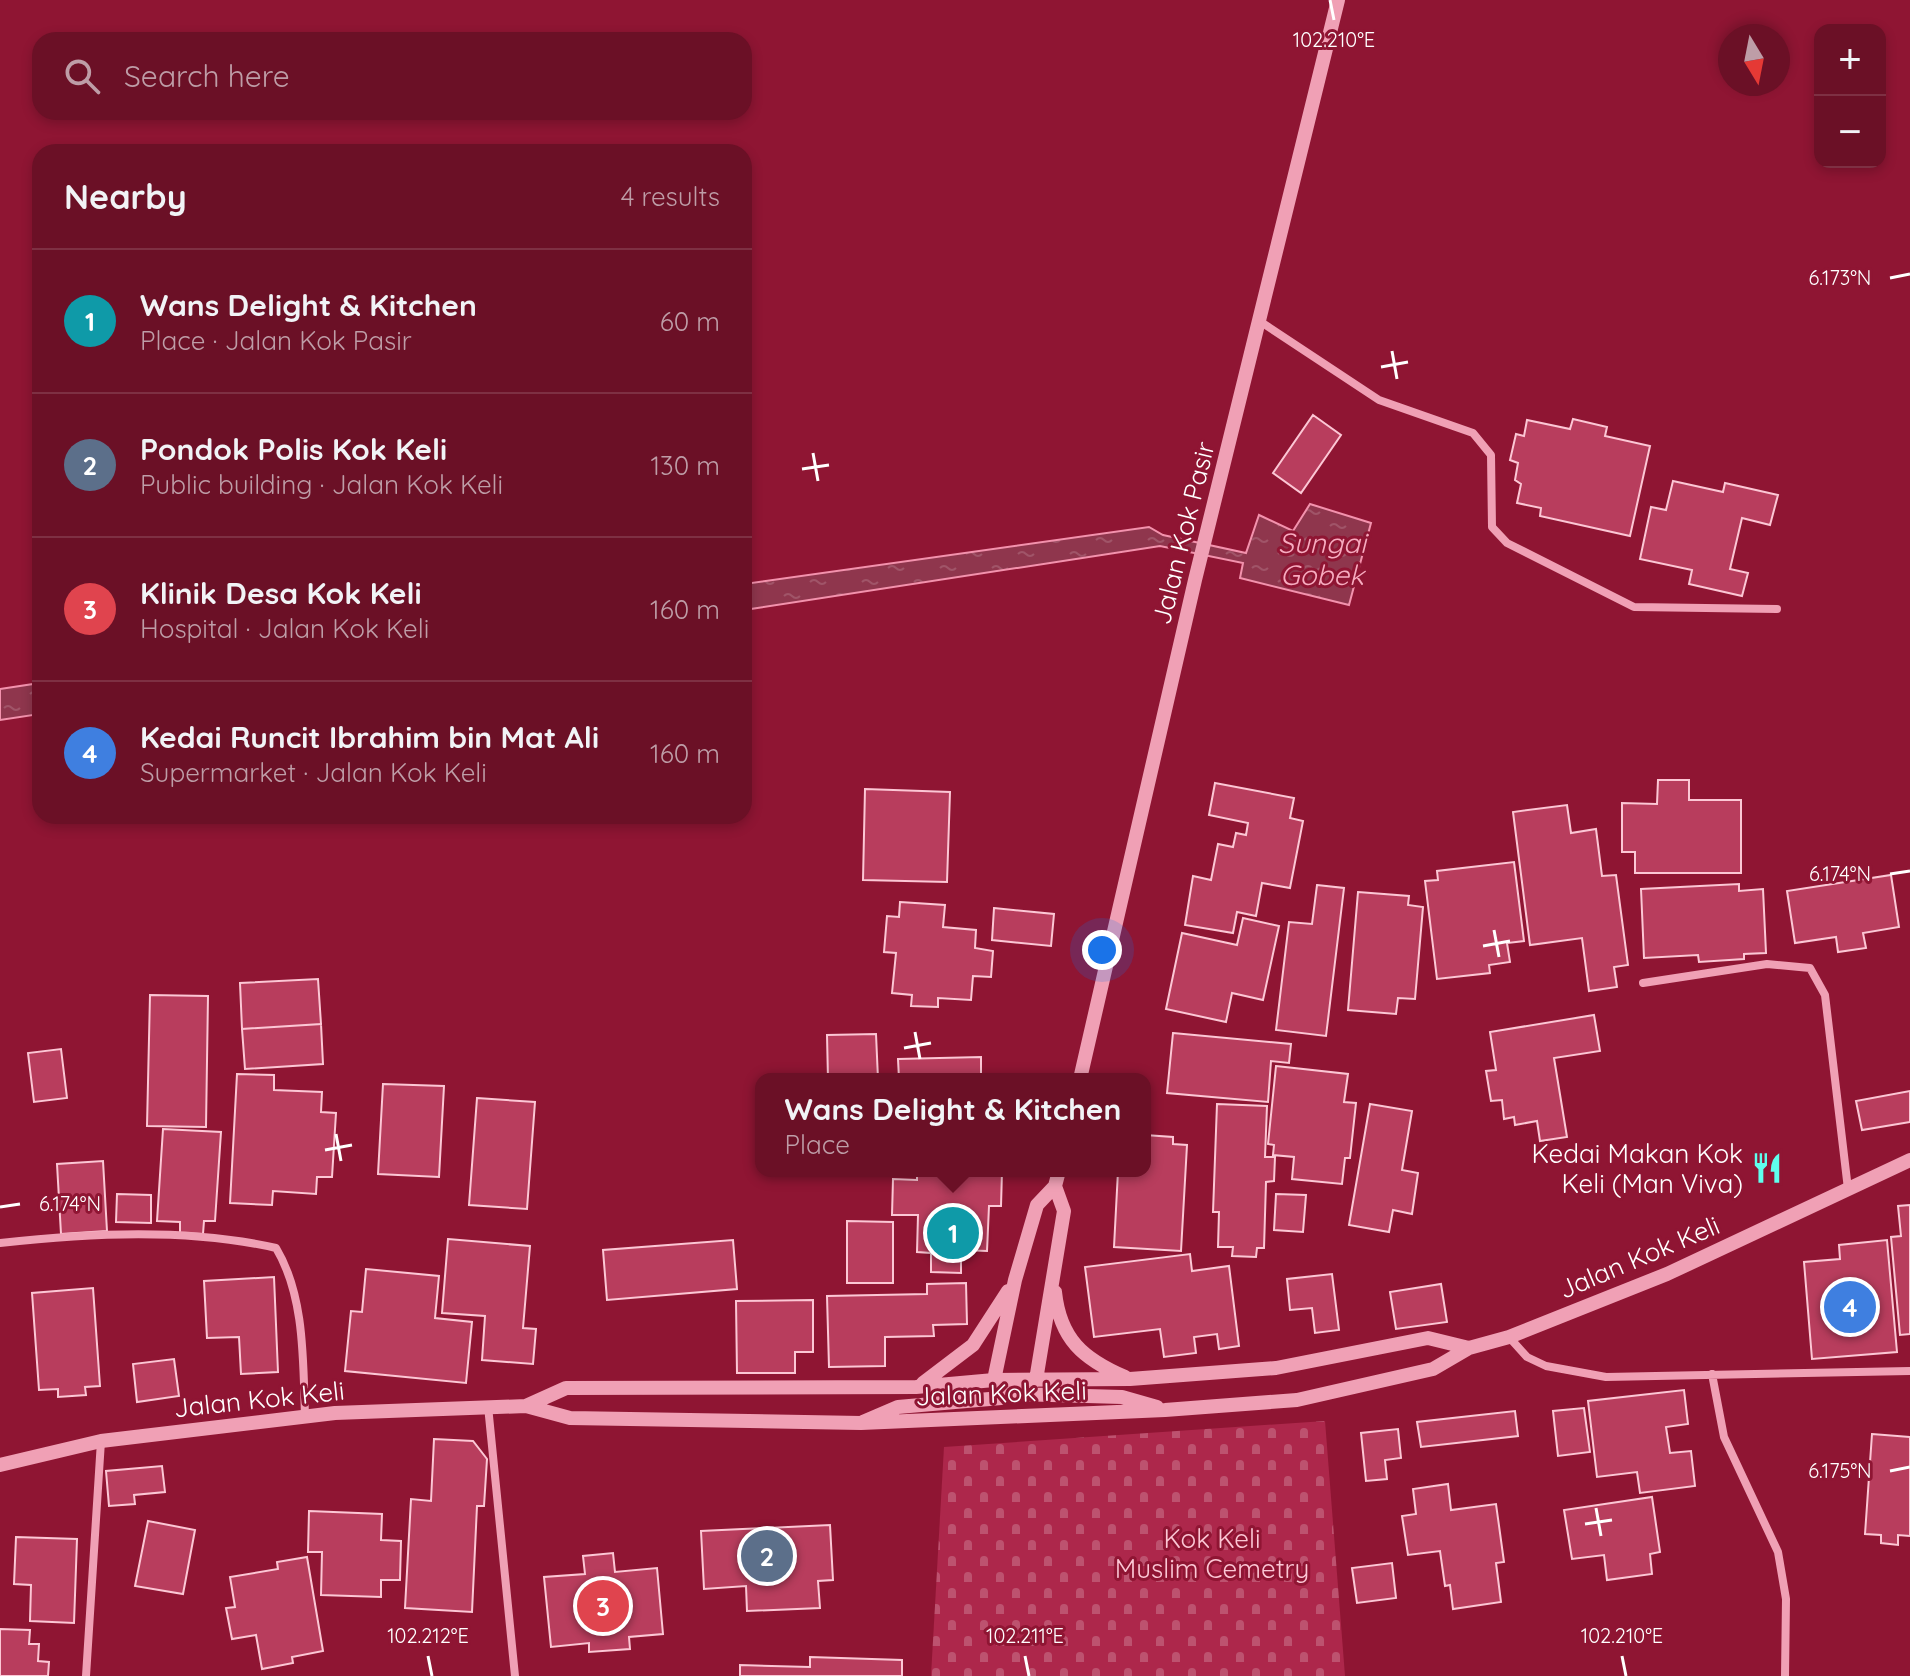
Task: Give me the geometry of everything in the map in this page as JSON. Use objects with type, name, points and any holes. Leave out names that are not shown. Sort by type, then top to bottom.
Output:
[{"type":"street","name":"Jalan Kok Pasir","points":[[1081,1073],[1258,320],[1338,0]]},
{"type":"street","points":[[1258,320],[1379,400],[1473,433],[1491,455],[1492,527],[1507,543],[1634,607],[1777,609]]},
{"type":"street","points":[[1643,983],[1767,964],[1810,968],[1825,995],[1848,1191]]},
{"type":"street","name":"Jalan Kok Keli","points":[[0,1465],[101,1441],[305,1416],[488,1405],[526,1406],[570,1418],[861,1423],[1165,1410],[1297,1400],[1433,1369],[1469,1348],[1509,1337],[1667,1274],[1910,1160]]},
{"type":"street","points":[[861,1423],[898,1407],[1001,1398],[1036,1380],[1064,1211],[1057,1178]]},
{"type":"street","points":[[1057,1178],[1037,1205],[1015,1280],[994,1380],[1014,1394],[1122,1397],[1165,1410]]},
{"type":"street","points":[[0,1243],[52,1237],[161,1236],[276,1248],[287,1267],[302,1348],[305,1416]]},
{"type":"street","points":[[1053,1268],[1057,1309],[1072,1344],[1083,1355],[1130,1379]]},
{"type":"street","points":[[916,1387],[942,1372],[973,1345],[1015,1280]]},
{"type":"street","points":[[1509,1337],[1527,1357],[1571,1372],[1606,1377],[1910,1371]]},
{"type":"street","name":"Jalan Kok Keli","points":[[526,1406],[566,1388],[916,1387],[994,1380],[1130,1379],[1276,1368],[1428,1338],[1469,1348]]},
{"type":"street","points":[[1712,1374],[1724,1437],[1778,1552],[1786,1599],[1785,1676]]},
{"type":"street","points":[[488,1405],[515,1676]]},
{"type":"street","points":[[86,1676],[101,1441]]},
{"type":"green space","name":"Kok Keli Muslim Cemetry","points":[[1325,1421],[1345,1676],[931,1676],[944,1447]]},
{"type":"water","name":"Sungai Gobek","points":[[1310,504],[1371,523],[1349,605],[1240,578],[1243,563],[1160,546],[752,609],[752,583],[1149,527],[1163,535],[1246,553],[1259,515],[1293,531]]},
{"type":"water","points":[[32,684],[32,715],[0,720],[0,689]]},
{"type":"building","points":[[1313,415],[1341,435],[1301,493],[1273,473]]},
{"type":"building","points":[[1573,419],[1607,427],[1605,436],[1650,446],[1630,536],[1540,516],[1541,508],[1517,503],[1521,484],[1515,480],[1518,463],[1510,460],[1516,434],[1524,436],[1527,420],[1570,429]]},
{"type":"building","points":[[1673,481],[1723,492],[1725,483],[1778,495],[1770,525],[1742,518],[1730,569],[1748,573],[1742,596],[1689,584],[1692,570],[1640,559],[1651,507],[1666,510]]},
{"type":"building","points":[[1658,780],[1689,780],[1689,800],[1741,800],[1741,873],[1635,873],[1635,852],[1622,852],[1622,803],[1657,804]]},
{"type":"building","points":[[1215,783],[1294,798],[1290,818],[1303,821],[1290,888],[1262,883],[1256,916],[1237,912],[1233,933],[1185,925],[1193,876],[1211,880],[1218,844],[1233,847],[1236,833],[1246,835],[1248,823],[1209,815]]},
{"type":"building","points":[[865,789],[950,792],[947,882],[863,880]]},
{"type":"building","points":[[1567,805],[1571,833],[1596,829],[1602,876],[1616,875],[1628,965],[1614,967],[1617,987],[1589,991],[1582,938],[1530,945],[1513,812]]},
{"type":"building","points":[[1514,862],[1524,941],[1507,943],[1510,962],[1489,965],[1490,973],[1437,979],[1425,881],[1438,880],[1437,871]]},
{"type":"building","points":[[1891,875],[1899,927],[1863,933],[1866,948],[1838,952],[1836,937],[1795,943],[1787,891]]},
{"type":"building","points":[[1739,884],[1739,891],[1763,889],[1766,953],[1744,954],[1744,959],[1699,962],[1698,955],[1644,958],[1641,889]]},
{"type":"building","points":[[1317,885],[1344,888],[1326,1036],[1276,1030],[1289,922],[1312,924]]},
{"type":"building","points":[[1358,892],[1409,896],[1408,905],[1423,907],[1415,999],[1398,998],[1396,1014],[1348,1010]]},
{"type":"building","points":[[900,902],[945,905],[943,927],[976,930],[975,948],[993,951],[991,977],[973,976],[971,1000],[938,998],[938,1007],[911,1006],[912,995],[892,993],[896,953],[884,952],[887,916],[899,917]]},
{"type":"building","points":[[994,908],[1054,914],[1051,946],[992,940]]},
{"type":"building","points":[[1243,918],[1279,926],[1263,1000],[1232,993],[1226,1022],[1166,1009],[1182,933],[1237,945]]},
{"type":"building","points":[[318,979],[321,1024],[242,1029],[240,983]]},
{"type":"building","points":[[150,995],[208,996],[206,1127],[147,1126]]},
{"type":"building","points":[[1594,1015],[1600,1051],[1554,1058],[1567,1137],[1540,1141],[1537,1121],[1515,1125],[1514,1117],[1504,1119],[1502,1100],[1491,1101],[1486,1071],[1496,1070],[1490,1032]]},
{"type":"building","points":[[321,1024],[323,1064],[245,1069],[242,1029]]},
{"type":"building","points":[[1173,1033],[1291,1044],[1289,1063],[1271,1061],[1268,1102],[1167,1093]]},
{"type":"building","points":[[876,1034],[878,1073],[828,1073],[827,1035]]},
{"type":"building","points":[[61,1049],[67,1098],[34,1102],[28,1053]]},
{"type":"building","points":[[981,1057],[981,1073],[899,1073],[898,1059]]},
{"type":"building","points":[[1276,1066],[1348,1074],[1344,1102],[1356,1103],[1350,1158],[1345,1158],[1342,1184],[1292,1179],[1294,1157],[1273,1155],[1274,1145],[1268,1144]]},
{"type":"building","points":[[237,1074],[274,1075],[274,1090],[322,1092],[321,1112],[336,1113],[332,1177],[317,1177],[316,1194],[273,1191],[272,1205],[230,1203]]},
{"type":"building","points":[[383,1084],[444,1086],[439,1177],[378,1174]]},
{"type":"building","points":[[1910,1091],[1910,1122],[1862,1130],[1856,1101]]},
{"type":"building","points":[[477,1098],[535,1102],[527,1209],[469,1205]]},
{"type":"building","points":[[1217,1104],[1267,1106],[1265,1157],[1275,1157],[1274,1181],[1266,1182],[1264,1248],[1257,1248],[1256,1257],[1232,1256],[1233,1247],[1218,1247],[1219,1212],[1213,1212]]},
{"type":"building","points":[[1370,1104],[1412,1111],[1402,1170],[1418,1173],[1412,1214],[1393,1210],[1389,1232],[1349,1225]]},
{"type":"building","points":[[163,1129],[221,1132],[215,1221],[204,1221],[203,1234],[180,1233],[180,1222],[157,1221]]},
{"type":"building","points":[[1151,1135],[1173,1137],[1173,1144],[1187,1145],[1181,1251],[1114,1247],[1118,1177],[1151,1177]]},
{"type":"building","points":[[103,1161],[107,1231],[61,1234],[57,1164]]},
{"type":"building","points":[[917,1177],[1002,1177],[1001,1206],[989,1206],[987,1251],[961,1250],[961,1273],[931,1272],[931,1253],[917,1252],[918,1215],[892,1215],[893,1179],[917,1180]]},
{"type":"building","points":[[117,1194],[151,1195],[151,1223],[116,1222]]},
{"type":"building","points":[[1276,1194],[1306,1195],[1303,1232],[1274,1230]]},
{"type":"building","points":[[1910,1205],[1910,1334],[1900,1335],[1891,1237],[1901,1236],[1898,1206]]},
{"type":"building","points":[[847,1221],[893,1222],[893,1283],[847,1283]]},
{"type":"building","points":[[448,1239],[530,1246],[523,1328],[536,1329],[533,1364],[482,1360],[485,1316],[442,1313]]},
{"type":"building","points":[[733,1240],[737,1289],[607,1300],[603,1250]]},
{"type":"building","points":[[1887,1240],[1897,1352],[1812,1359],[1804,1262],[1840,1259],[1839,1245]]},
{"type":"building","points":[[1190,1254],[1192,1271],[1229,1266],[1239,1346],[1219,1349],[1217,1334],[1194,1337],[1196,1353],[1164,1357],[1160,1329],[1094,1337],[1085,1267]]},
{"type":"building","points":[[366,1269],[439,1276],[435,1318],[472,1322],[466,1383],[345,1371],[351,1311],[362,1312]]},
{"type":"building","points":[[1332,1274],[1339,1330],[1315,1333],[1312,1308],[1290,1310],[1287,1279]]},
{"type":"building","points":[[274,1277],[278,1372],[241,1374],[239,1337],[207,1338],[204,1281]]},
{"type":"building","points":[[966,1283],[967,1324],[933,1325],[934,1336],[885,1337],[885,1366],[829,1367],[827,1296],[927,1294],[927,1284]]},
{"type":"building","points":[[1441,1284],[1447,1322],[1396,1329],[1390,1292]]},
{"type":"building","points":[[93,1288],[100,1386],[85,1387],[86,1395],[58,1397],[58,1389],[39,1390],[32,1293]]},
{"type":"building","points":[[813,1300],[813,1352],[795,1352],[795,1373],[737,1373],[736,1301]]},
{"type":"building","points":[[174,1359],[179,1396],[137,1402],[133,1364]]},
{"type":"building","points":[[1684,1390],[1688,1424],[1666,1427],[1670,1453],[1691,1451],[1695,1486],[1640,1493],[1637,1472],[1597,1477],[1588,1401]]},
{"type":"building","points":[[1584,1408],[1590,1452],[1558,1456],[1553,1411]]},
{"type":"building","points":[[1515,1411],[1518,1436],[1421,1447],[1417,1422]]},
{"type":"building","points":[[1398,1429],[1401,1458],[1385,1460],[1387,1479],[1366,1481],[1361,1433]]},
{"type":"building","points":[[1872,1434],[1910,1437],[1910,1536],[1898,1535],[1898,1545],[1881,1543],[1881,1535],[1865,1534]]},
{"type":"building","points":[[434,1439],[473,1441],[487,1459],[484,1506],[477,1506],[472,1612],[405,1608],[411,1499],[431,1501]]},
{"type":"building","points":[[162,1466],[165,1492],[134,1495],[135,1504],[109,1506],[106,1471]]},
{"type":"building","points":[[1448,1484],[1451,1510],[1496,1504],[1504,1562],[1496,1563],[1501,1602],[1453,1609],[1450,1585],[1445,1586],[1440,1551],[1408,1555],[1402,1516],[1416,1514],[1413,1489]]},
{"type":"building","points":[[1652,1497],[1660,1552],[1650,1554],[1652,1574],[1607,1580],[1604,1555],[1572,1559],[1564,1510]]},
{"type":"building","points":[[309,1511],[382,1514],[381,1540],[401,1541],[400,1580],[381,1580],[381,1597],[321,1595],[322,1552],[308,1552]]},
{"type":"building","points":[[148,1521],[195,1530],[183,1594],[135,1586]]},
{"type":"building","points":[[830,1525],[833,1580],[818,1581],[820,1608],[747,1611],[746,1586],[704,1589],[701,1531]]},
{"type":"building","points":[[16,1537],[77,1539],[74,1623],[30,1621],[31,1585],[14,1584]]},
{"type":"building","points":[[613,1553],[615,1572],[657,1568],[663,1634],[629,1637],[630,1649],[589,1652],[589,1643],[551,1647],[544,1577],[585,1574],[583,1556]]},
{"type":"building","points":[[307,1557],[323,1651],[292,1657],[293,1663],[262,1669],[256,1635],[232,1639],[226,1608],[235,1607],[230,1577],[278,1569],[277,1562]]},
{"type":"building","points":[[1392,1563],[1396,1598],[1357,1603],[1352,1568]]},
{"type":"building","points":[[0,1629],[30,1630],[29,1644],[39,1644],[38,1661],[49,1662],[48,1676],[0,1676]]},
{"type":"building","points":[[810,1657],[902,1660],[902,1676],[740,1676],[740,1665],[810,1667]]},
{"type":"place","name":"Kedai Makan Kok Keli (Man Viva)","points":[[1767,1168]]},
{"type":"place","name":"Wans Delight & Kitchen","points":[[953,1233]]},
{"type":"place","name":"Kedai Runcit Ibrahim bin Mat Ali","points":[[1850,1307]]},
{"type":"place","name":"Pondok Polis Kok Keli","points":[[767,1556]]},
{"type":"place","name":"Klinik Desa Kok Keli","points":[[603,1606]]}]
